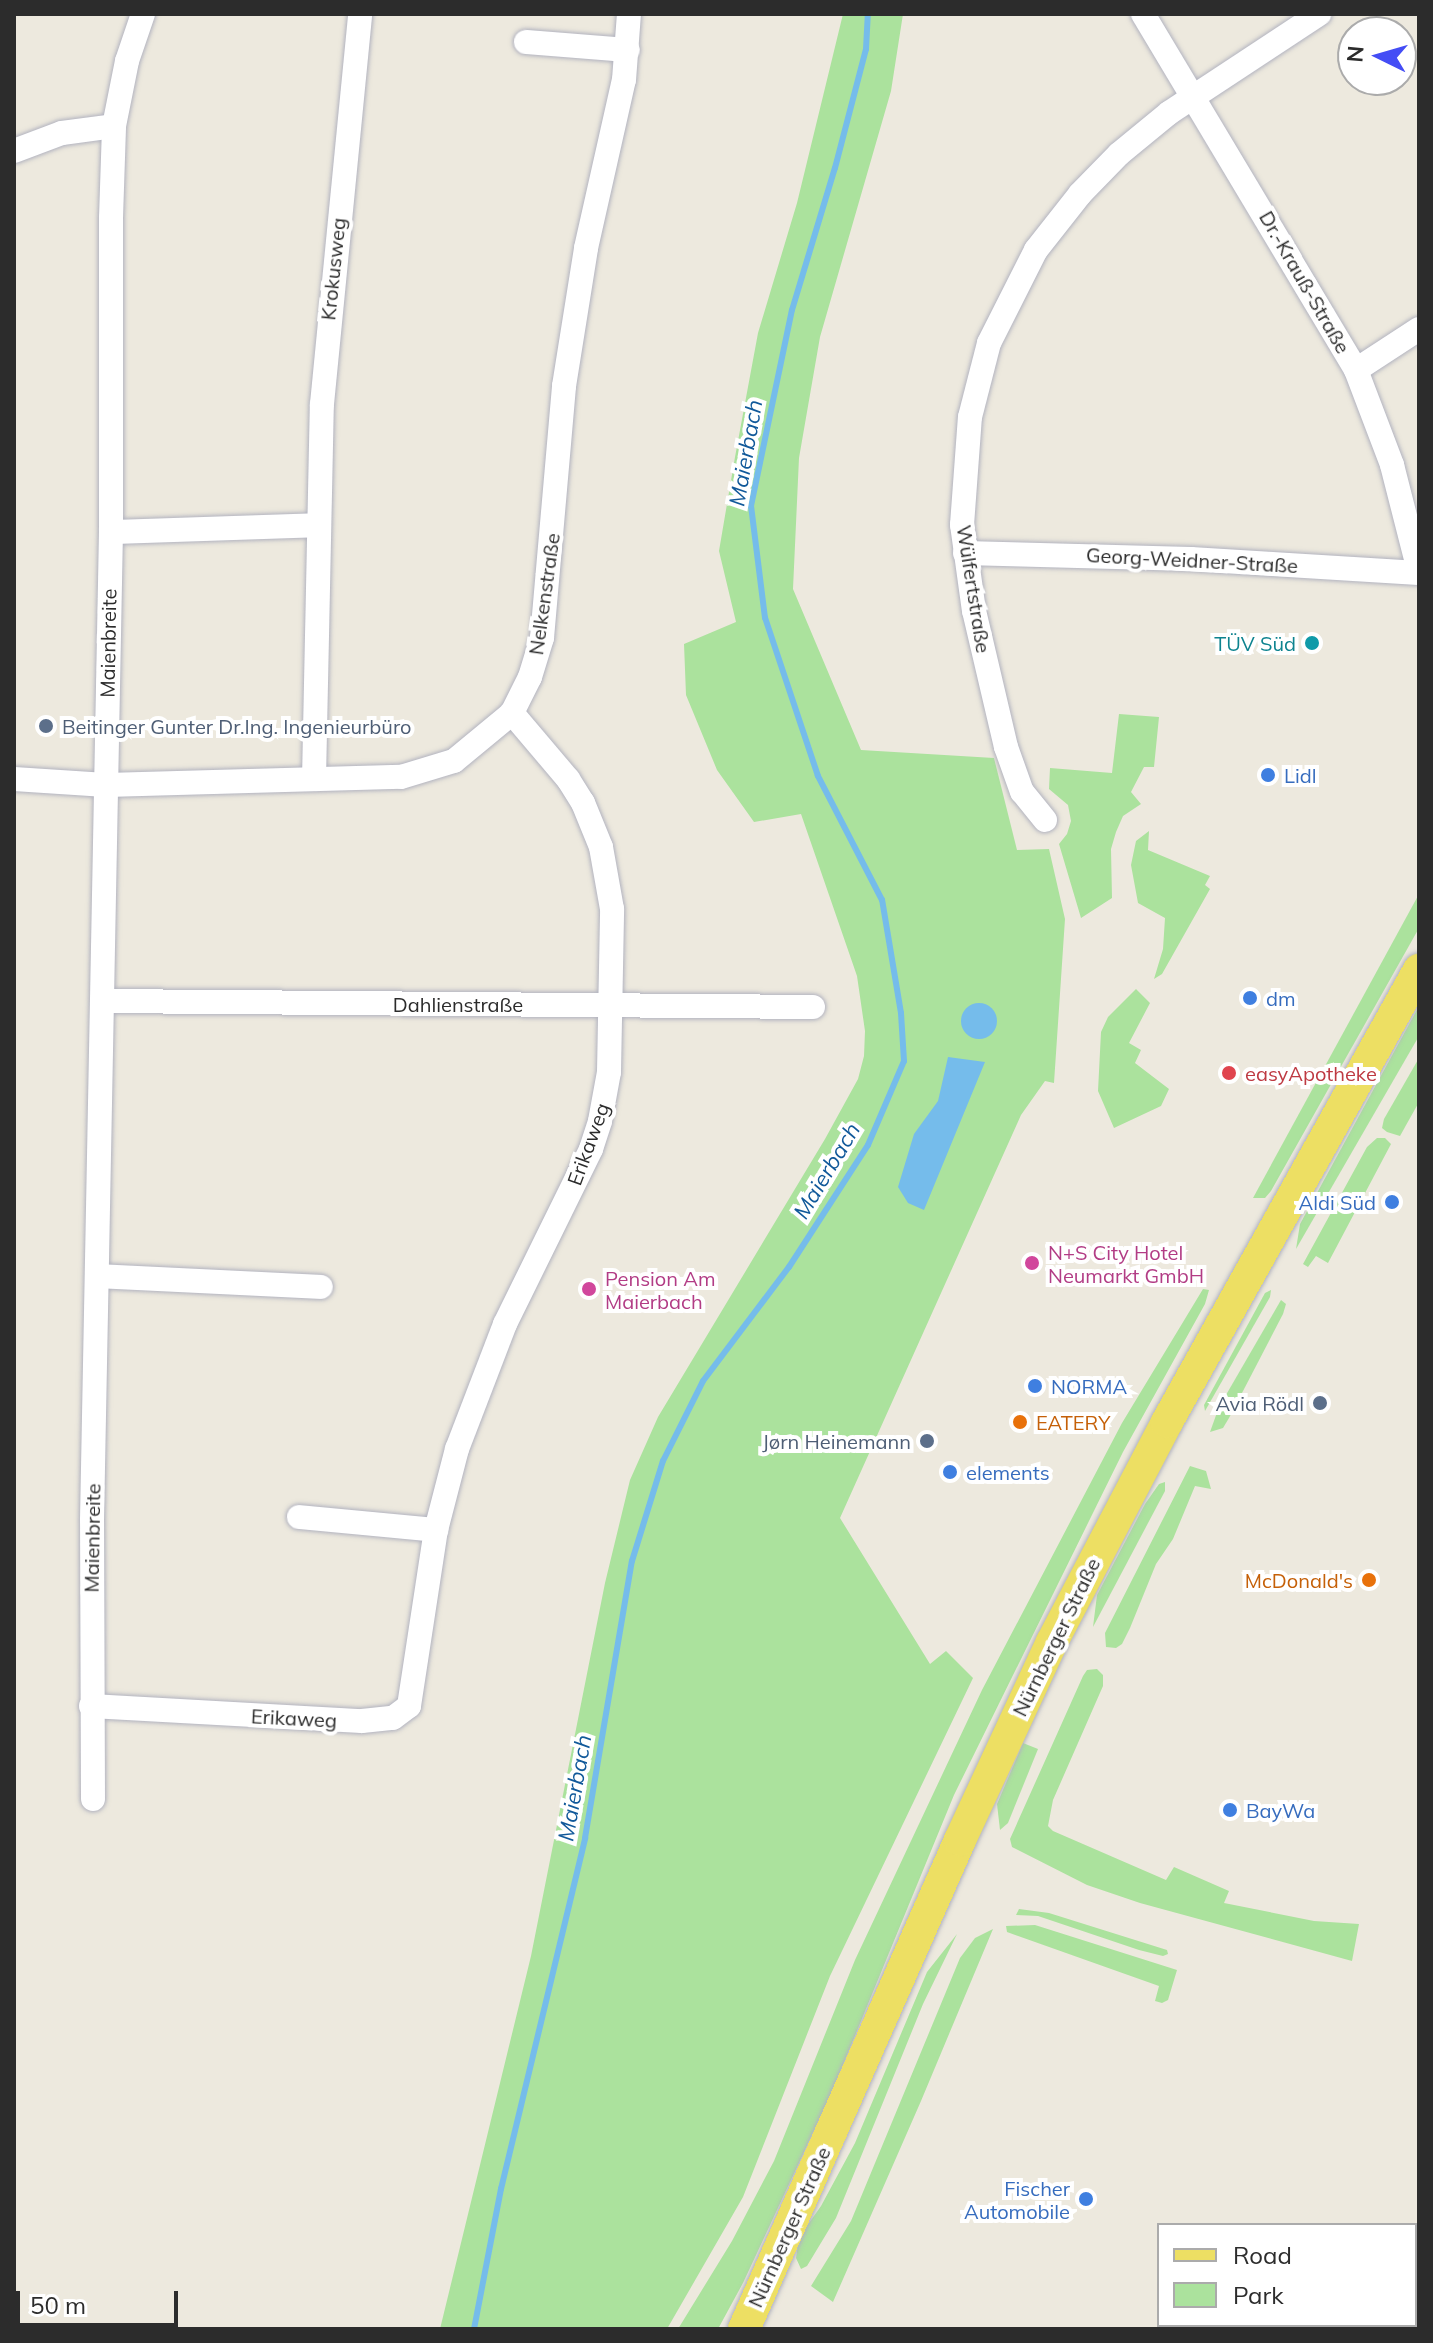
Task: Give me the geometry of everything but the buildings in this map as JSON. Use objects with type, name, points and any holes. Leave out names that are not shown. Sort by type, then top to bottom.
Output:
[{"type":"main road","name":"Nürnberger Straße","points":[[744,2329],[951,1860],[1052,1642],[1154,1445],[1419,970]]},
{"type":"street","name":"Maienbreite","points":[[93,1799],[91,1706],[111,532],[114,126],[127,61],[143,14]]},
{"type":"street","name":"Krokusweg","points":[[314,779],[319,525],[329,305],[360,14]]},
{"type":"street","name":"Nelkenstraße","points":[[14,779],[106,785],[401,777],[438,768],[478,745],[512,713],[530,677],[542,638],[570,347],[586,248],[619,104],[628,50],[629,14]]},
{"type":"street","name":"Dr.-Krauß-Straße","points":[[1143,14],[1356,370],[1392,465],[1419,572]]},
{"type":"street","name":"Wülfertstraße","points":[[1045,820],[1030,805],[1015,778],[991,691],[965,553],[962,490],[970,417],[981,370],[1004,308],[1036,250],[1080,194],[1139,136],[1319,14]]},
{"type":"street","points":[[526,42],[628,50]]},
{"type":"street","points":[[14,151],[62,133],[114,126]]},
{"type":"street","points":[[1356,370],[1419,329]]},
{"type":"street","points":[[111,532],[319,525]]},
{"type":"street","name":"Georg-Weidner-Straße","points":[[965,553],[1191,559],[1419,572]]},
{"type":"street","name":"Erikaweg","points":[[91,1706],[362,1721],[401,1715],[412,1697],[436,1530],[450,1471],[484,1372],[524,1282],[580,1174],[600,1121],[609,1072],[612,909],[595,828],[568,779],[512,713]]},
{"type":"street","name":"Dahlienstraße","points":[[102,1001],[813,1007]]},
{"type":"street","points":[[98,1276],[321,1287]]},
{"type":"street","points":[[299,1517],[436,1530]]},
{"type":"green space","points":[[843,14],[903,14],[891,91],[820,337],[799,458],[793,589],[861,750],[994,758],[1017,850],[1049,849],[1065,919],[1054,1083],[1045,1081],[1021,1115],[840,1518],[930,1664],[946,1651],[973,1678],[830,1976],[743,2197],[667,2329],[440,2329],[531,1956],[605,1583],[630,1480],[658,1417],[825,1139],[858,1079],[864,1056],[865,1031],[857,976],[801,814],[754,822],[717,770],[686,695],[684,644],[736,622],[719,551],[735,457],[758,333],[797,203]]},
{"type":"green space","points":[[1119,714],[1159,717],[1154,767],[1144,767],[1131,792],[1141,804],[1123,816],[1116,832],[1111,849],[1112,898],[1081,918],[1059,844],[1067,834],[1071,821],[1068,805],[1049,789],[1050,768],[1112,773]]},
{"type":"green space","points":[[1149,831],[1148,850],[1210,876],[1205,885],[1210,889],[1162,974],[1154,979],[1163,949],[1165,918],[1138,903],[1131,865],[1136,841]]},
{"type":"green space","points":[[1419,894],[1419,928],[1271,1191],[1265,1198],[1253,1198]]},
{"type":"green space","points":[[1136,989],[1150,1003],[1129,1043],[1141,1050],[1135,1063],[1169,1089],[1161,1106],[1114,1128],[1098,1091],[1101,1032],[1108,1017]]},
{"type":"green space","points":[[1419,1006],[1419,1036],[1296,1249],[1300,1224]]},
{"type":"green space","points":[[1419,1058],[1419,1102],[1400,1136],[1387,1132],[1382,1128],[1384,1119]]},
{"type":"green space","points":[[1377,1138],[1385,1138],[1391,1144],[1328,1263],[1316,1256],[1308,1267],[1303,1264],[1367,1147]]},
{"type":"green space","points":[[1203,1289],[1209,1290],[1205,1304],[1123,1452],[954,1795],[831,2094],[743,2283],[718,2329],[678,2329],[732,2241],[774,2161],[855,1960],[982,1690],[1122,1423]]},
{"type":"green space","points":[[1271,1290],[1270,1297],[1205,1411],[1204,1405],[1265,1293]]},
{"type":"green space","points":[[1281,1300],[1286,1304],[1283,1314],[1229,1418],[1223,1428],[1210,1432],[1219,1407]]},
{"type":"green space","points":[[1190,1466],[1206,1471],[1211,1489],[1195,1486],[1173,1539],[1156,1564],[1122,1644],[1116,1648],[1106,1647],[1105,1633]]},
{"type":"green space","points":[[1165,1482],[1165,1491],[1093,1627],[1097,1595],[1145,1504],[1159,1484]]},
{"type":"green space","points":[[1097,1669],[1103,1675],[1103,1686],[1053,1800],[1048,1826],[1053,1831],[1166,1880],[1174,1867],[1229,1891],[1224,1903],[1314,1921],[1359,1924],[1352,1961],[1140,1903],[1087,1885],[1012,1847],[1010,1839],[1083,1676],[1087,1670]]},
{"type":"green space","points":[[1023,1743],[1038,1749],[1008,1823],[1000,1830],[997,1804]]},
{"type":"green space","points":[[1019,1909],[1049,1913],[1167,1950],[1168,1954],[1163,1956],[1139,1950],[1038,1916],[1016,1915]]},
{"type":"green space","points":[[1035,1925],[1177,1970],[1168,2000],[1162,2003],[1155,2001],[1159,1986],[1007,1932],[1006,1926]]},
{"type":"green space","points":[[993,1929],[833,2302],[811,2286],[851,2221],[960,1958],[975,1938]]},
{"type":"green space","points":[[957,1934],[923,2004],[836,2218],[807,2266],[801,2269],[796,2258],[799,2237],[821,2206],[855,2143],[927,1972]]},
{"type":"water","points":[[979,1003],[992,1008],[997,1021],[992,1034],[979,1039],[966,1034],[961,1021],[966,1008]]},
{"type":"water","points":[[948,1057],[985,1062],[924,1210],[908,1203],[898,1187],[914,1134],[938,1101]]},
{"type":"waterway","name":"Maierbach","points":[[474,2329],[501,2189],[585,1838],[632,1561],[663,1461],[703,1381],[789,1267],[868,1145],[904,1061],[901,1013],[882,900],[818,776],[765,618],[751,506],[792,310],[835,168],[866,49],[868,14]]},
{"type":"place","name":"TÜV Süd","points":[[1312,643]]},
{"type":"place","name":"Beitinger Gunter Dr.Ing. Ingenieurbüro","points":[[46,726]]},
{"type":"place","name":"Lidl","points":[[1268,775]]},
{"type":"place","name":"dm","points":[[1250,998]]},
{"type":"place","name":"easyApotheke","points":[[1229,1073]]},
{"type":"place","name":"Aldi Süd","points":[[1392,1202]]},
{"type":"place","name":"N+S City Hotel Neumarkt GmbH","points":[[1032,1263]]},
{"type":"place","name":"Pension Am Maierbach","points":[[589,1289]]},
{"type":"place","name":"NORMA","points":[[1035,1386]]},
{"type":"place","name":"Avia Rödl","points":[[1320,1403]]},
{"type":"place","name":"EATERY","points":[[1020,1422]]},
{"type":"place","name":"Jørn Heinemann","points":[[927,1441]]},
{"type":"place","name":"elements","points":[[950,1472]]},
{"type":"place","name":"McDonald's","points":[[1369,1580]]},
{"type":"place","name":"BayWa","points":[[1230,1810]]},
{"type":"place","name":"Fischer Automobile","points":[[1086,2199]]}]
